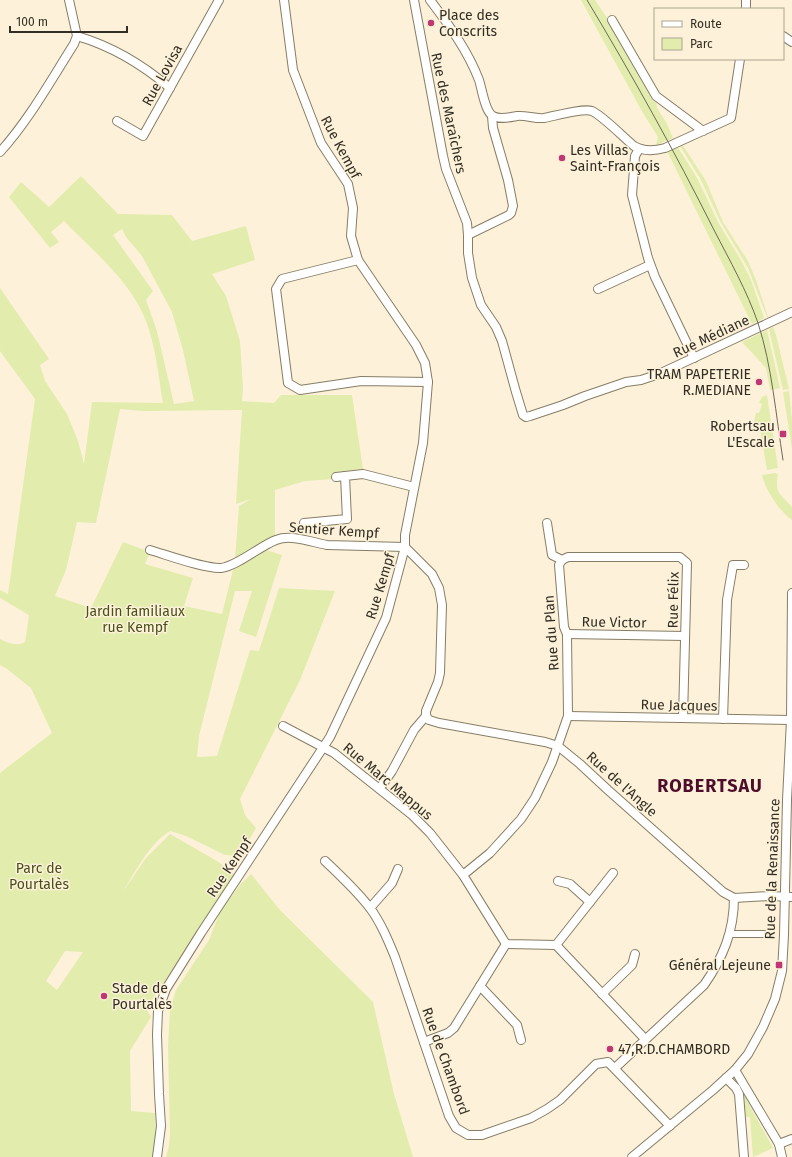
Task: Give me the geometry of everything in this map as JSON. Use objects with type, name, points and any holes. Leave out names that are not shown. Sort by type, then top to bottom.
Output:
[{"type":"street","points":[[0,152],[26,119],[74,44],[77,36],[69,0]]},
{"type":"street","name":"Rue Lovisa","points":[[117,120],[143,136],[219,0]]},
{"type":"street","name":"Rue Kempf","points":[[157,1157],[161,1126],[157,1035],[158,1011],[166,989],[201,933],[324,747],[386,618],[405,547],[405,535],[423,443],[428,382],[425,363],[416,345],[358,260],[351,236],[353,208],[348,184],[321,143],[293,70],[284,0]]},
{"type":"street","name":"Rue des Maraîchers","points":[[414,0],[443,156],[466,223],[469,263],[476,290],[483,309],[496,327],[502,341],[520,405],[526,417]]},
{"type":"street","points":[[430,0],[451,27],[472,64],[480,83],[487,108],[492,116],[493,128],[508,180],[513,206],[513,210],[509,215],[468,235]]},
{"type":"street","points":[[612,20],[656,96],[703,131]]},
{"type":"street","points":[[77,36],[100,44],[126,58],[155,75],[170,88]]},
{"type":"street","points":[[492,116],[498,118],[520,116],[544,118],[590,110],[634,146],[639,149],[654,151],[665,148],[731,118],[740,60]]},
{"type":"street","points":[[639,149],[635,156],[632,195],[650,265],[694,358]]},
{"type":"street","points":[[358,260],[282,278],[276,289],[288,383],[300,390],[361,381],[428,382]]},
{"type":"street","points":[[598,289],[650,265]]},
{"type":"street","name":"Rue Médiane","points":[[526,417],[563,406],[585,396],[626,382],[642,380],[659,374],[792,312]]},
{"type":"street","points":[[336,477],[363,474],[414,487]]},
{"type":"street","name":"Sentier Kempf","points":[[304,523],[347,519],[344,476]]},
{"type":"street","points":[[547,523],[552,555],[562,560]]},
{"type":"street","name":"Sentier Kempf","points":[[150,550],[209,566],[222,568],[238,561],[277,539],[296,538],[327,545],[405,547]]},
{"type":"street","points":[[380,788],[392,771],[414,730],[426,716],[440,673],[441,596],[437,582],[432,574],[405,547]]},
{"type":"street","name":"Rue Félix","points":[[562,560],[568,557],[680,557],[687,563],[683,718]]},
{"type":"street","name":"Rue du Plan","points":[[463,875],[490,853],[506,836],[535,798],[546,776],[568,716],[567,634],[564,627],[560,565],[562,560]]},
{"type":"street","points":[[723,719],[727,600],[733,565],[744,565]]},
{"type":"street","name":"Rue de la Renaissance","points":[[632,1157],[735,1070],[748,1054],[763,1027],[775,999],[782,971],[788,897],[792,593]]},
{"type":"street","name":"Rue Victor","points":[[567,634],[686,636]]},
{"type":"street","name":"Rue de l'Angle","points":[[426,716],[429,720],[439,723],[545,742],[558,746],[723,892],[734,898]]},
{"type":"street","name":"Rue Jacques","points":[[568,716],[791,720]]},
{"type":"street","name":"Rue Marc Mappus","points":[[283,726],[324,747],[380,788],[411,814],[430,833],[463,875],[506,944]]},
{"type":"street","name":"Rue de Chambord","points":[[325,861],[370,908],[386,937],[395,957],[450,1116],[456,1128],[468,1135],[482,1135],[531,1118],[548,1109],[560,1100],[596,1064],[608,1062],[615,1068]]},
{"type":"street","points":[[370,908],[392,883],[398,869]]},
{"type":"street","points":[[556,945],[613,873]]},
{"type":"street","points":[[558,881],[570,884],[590,902]]},
{"type":"street","points":[[670,1126],[615,1068],[704,984],[721,959],[734,912],[734,898],[788,897]]},
{"type":"street","points":[[729,934],[764,934]]},
{"type":"street","points":[[424,1042],[448,1033],[454,1028],[506,944],[556,945],[645,1039]]},
{"type":"street","points":[[602,994],[632,965],[635,954]]},
{"type":"street","points":[[480,986],[517,1025],[522,1040]]},
{"type":"street","points":[[735,1070],[779,1144],[782,1157]]},
{"type":"street","points":[[726,1078],[736,1088],[739,1094],[744,1157]]},
{"type":"street","points":[[779,1144],[792,1138]]},
{"type":"green space","points":[[581,0],[595,0],[609,21],[608,22],[652,100],[656,103],[657,108],[666,122],[673,138],[656,145],[658,137],[643,113]]},
{"type":"green space","points":[[682,144],[706,181],[723,222],[748,261],[768,317],[748,268],[720,221],[701,180],[680,145]]},
{"type":"green space","points":[[677,146],[697,178],[719,224],[751,280],[764,318],[752,324],[667,151]]},
{"type":"green space","points":[[81,176],[118,214],[172,215],[192,241],[246,226],[255,260],[212,274],[226,296],[240,341],[243,388],[242,401],[274,403],[281,395],[352,395],[363,469],[335,472],[335,479],[305,481],[275,490],[275,537],[235,558],[239,506],[251,499],[236,504],[242,410],[143,411],[120,409],[96,523],[77,522],[66,570],[55,596],[91,608],[123,542],[150,552],[145,564],[193,578],[184,606],[222,614],[234,566],[266,550],[282,555],[256,637],[239,631],[252,591],[235,591],[199,736],[197,757],[217,756],[250,650],[259,651],[279,588],[335,591],[300,680],[240,799],[245,815],[256,828],[242,852],[238,856],[225,855],[186,836],[170,831],[149,851],[122,893],[146,858],[170,834],[217,861],[235,875],[146,1009],[151,1017],[130,1051],[131,1111],[155,1113],[156,1142],[153,1157],[0,1157],[0,773],[52,733],[31,688],[0,665],[0,639],[16,644],[25,642],[29,615],[0,598],[0,590],[8,594],[35,399],[0,351],[0,288],[49,359],[40,365],[45,381],[67,414],[78,441],[84,464],[92,402],[163,403],[153,342],[140,308],[125,284],[64,221],[51,232],[59,242],[50,248],[9,197],[21,182],[49,207]],"holes":[[[122,229],[126,237],[142,256],[172,312],[183,350],[194,401],[174,404],[157,331],[146,300],[153,291],[113,235]],[[65,951],[83,952],[57,990],[46,981]]]},
{"type":"green space","points":[[773,327],[789,389],[783,390],[769,329]]},
{"type":"green space","points":[[767,330],[780,388],[770,390],[766,368],[742,342]]},
{"type":"green space","points":[[789,391],[792,421],[792,449],[783,392]]},
{"type":"green space","points":[[767,395],[778,468],[767,470],[759,423],[754,422],[756,413],[759,413],[762,404],[759,403],[762,397]]},
{"type":"green space","points":[[775,473],[778,475],[777,486],[780,494],[792,507],[792,520],[782,511],[769,493],[762,475]]},
{"type":"green space","points":[[251,874],[280,910],[373,1002],[394,1094],[413,1157],[166,1157],[170,1134],[168,1047],[170,1009],[176,990],[209,940],[220,912],[240,885]]},
{"type":"green space","points":[[744,1091],[747,1096],[747,1101],[773,1148],[753,1157],[750,1117],[746,1117]]},
{"type":"tram line","points":[[587,0],[669,143],[749,299],[758,323],[767,356],[783,460]]},
{"type":"place","name":"Place des Conscrits","points":[[431,23]]},
{"type":"place","name":"Les Villas Saint-François","points":[[562,158]]},
{"type":"place","name":"TRAM PAPETERIE R.MEDIANE","points":[[759,382]]},
{"type":"place","name":"Robertsau L'Escale","points":[[783,434]]},
{"type":"place","name":"Général Lejeune","points":[[779,965]]},
{"type":"place","name":"Stade de Pourtalès","points":[[104,996]]},
{"type":"place","name":"47,R.D.CHAMBORD","points":[[610,1049]]},
{"type":"district","name":"ROBERTSAU","points":[[710,786]]},
{"type":"park label","name":"Jardin familiaux rue Kempf","points":[[135,620]]},
{"type":"park label","name":"Parc de Pourtalès","points":[[39,876]]}]
